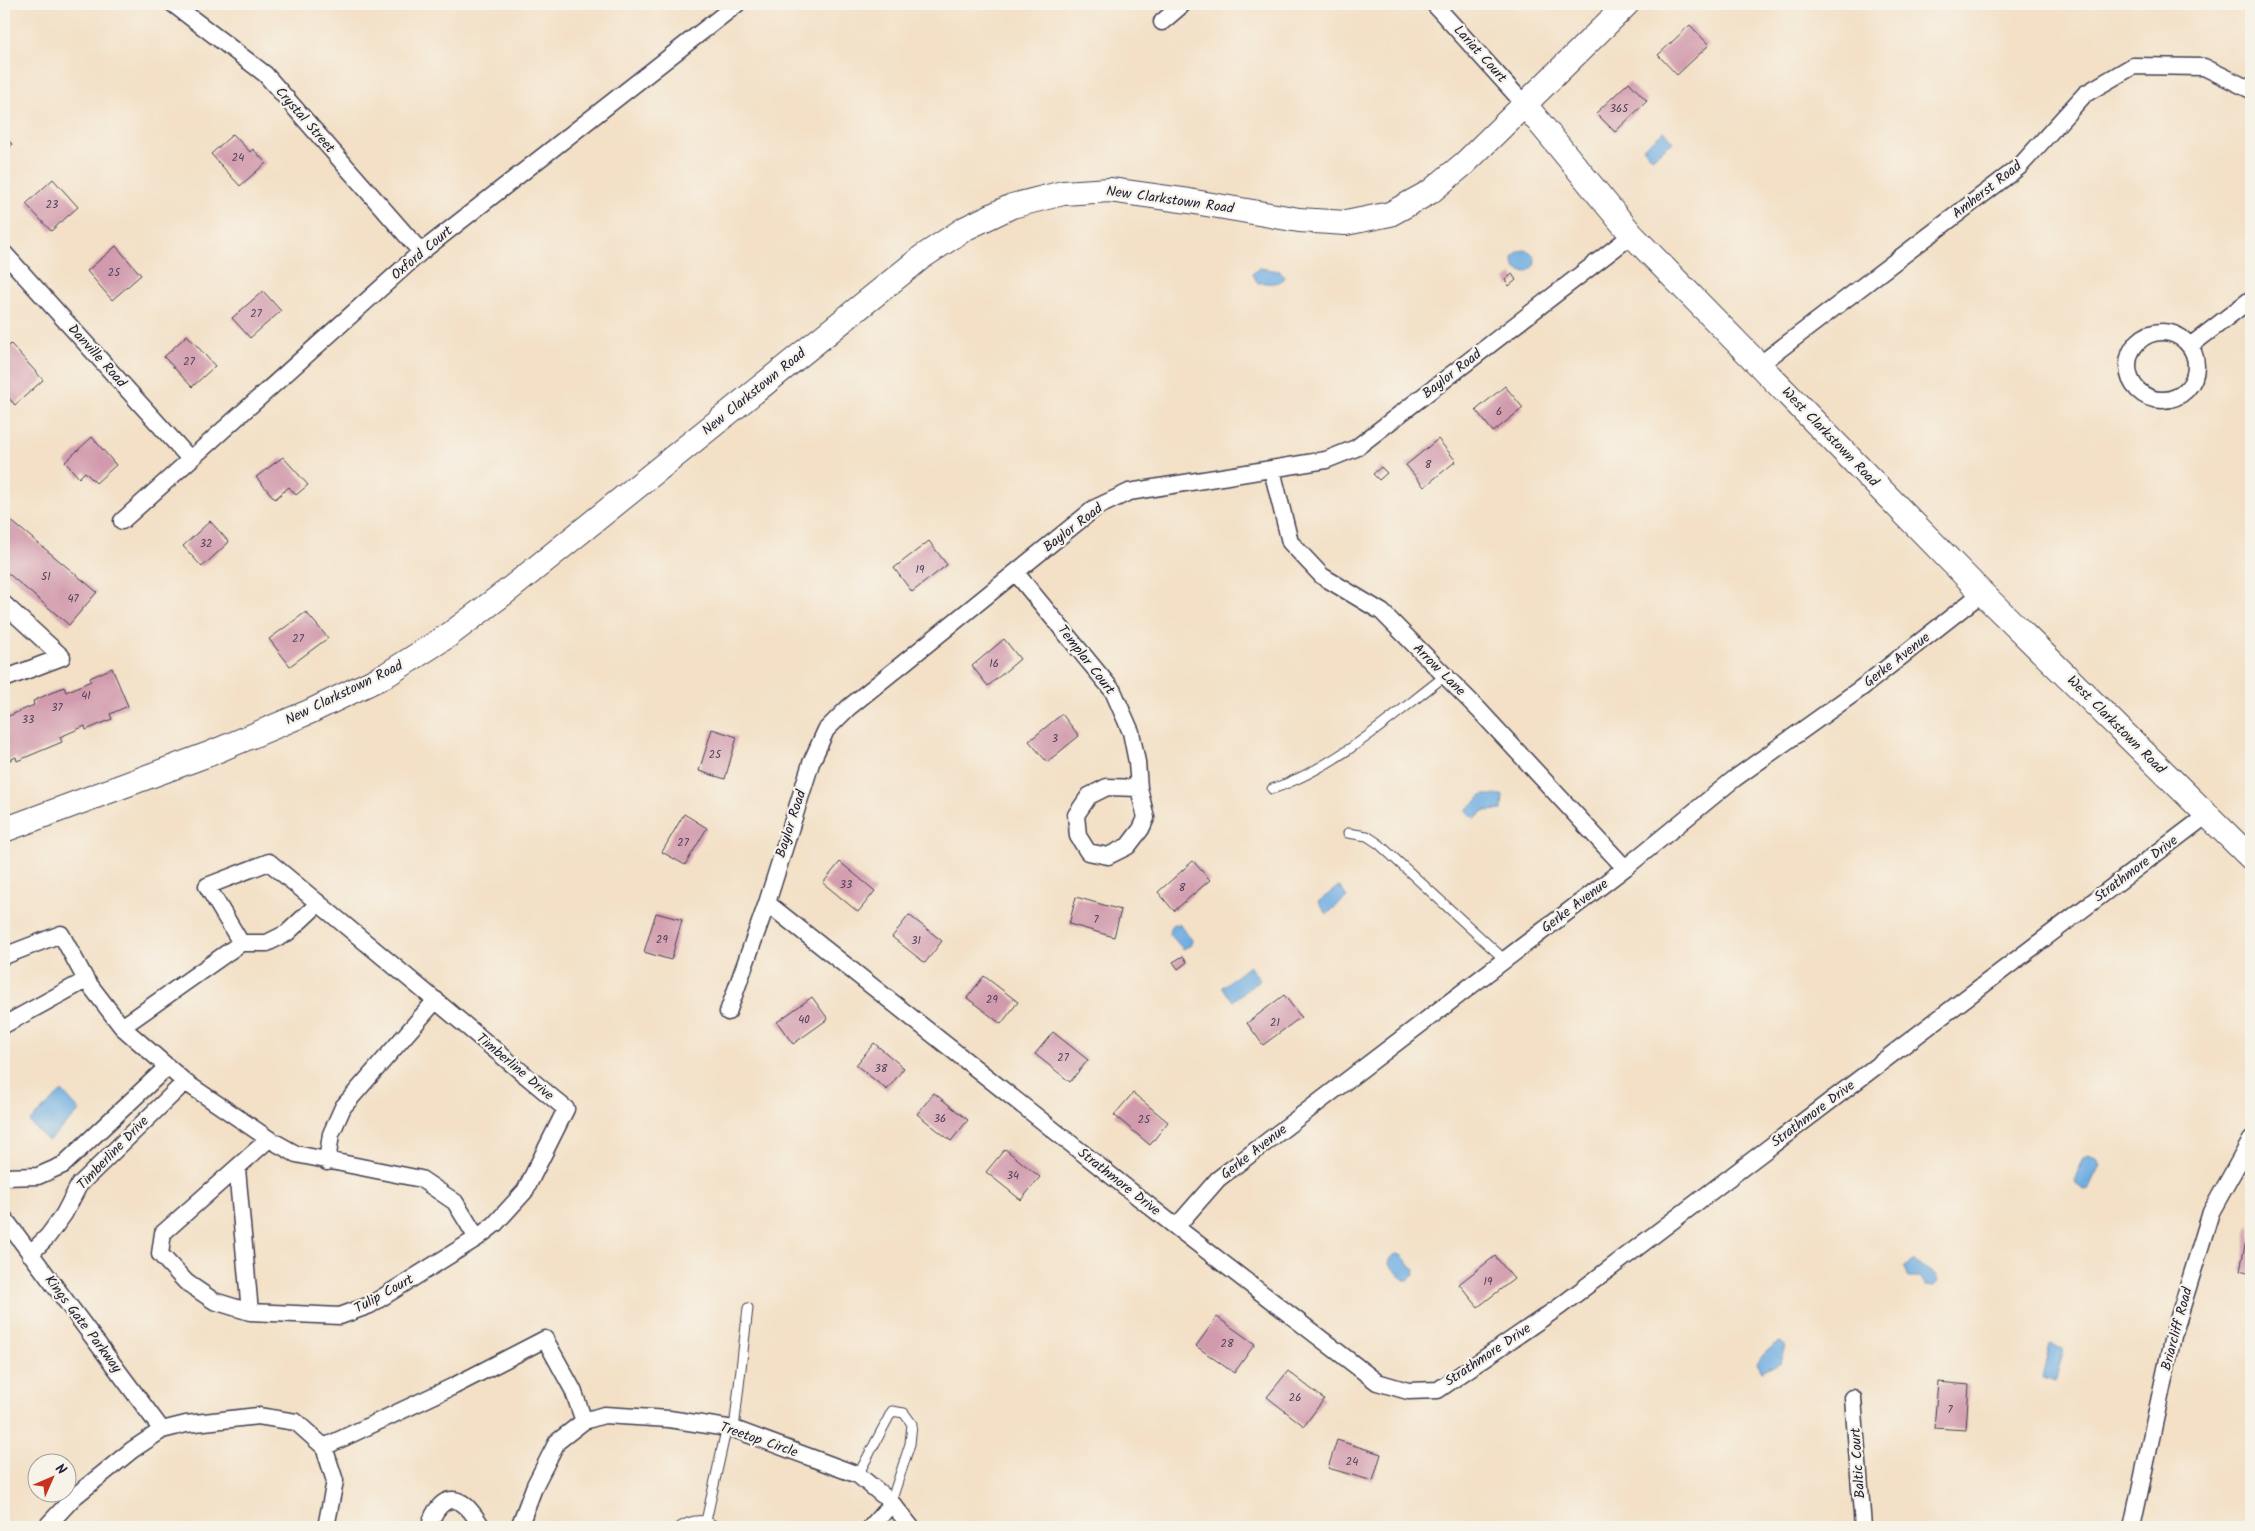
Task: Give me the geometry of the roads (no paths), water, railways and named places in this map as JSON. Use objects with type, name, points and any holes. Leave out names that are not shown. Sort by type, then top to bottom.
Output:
[{"type":"street","name":"Crystal Street","points":[[173,4],[264,74],[421,252]]},
{"type":"street","name":"Oxford Court","points":[[122,521],[421,252],[737,4]]},
{"type":"street","points":[[1162,22],[1183,4]]},
{"type":"street","name":"Lariat Court","points":[[1434,4],[1525,105]]},
{"type":"street","points":[[1525,105],[1627,4]]},
{"type":"street","name":"Amherst Road","points":[[1759,365],[2019,167],[2085,94],[2134,66],[2204,66],[2251,90]]},
{"type":"street","name":"West Clarkstown Road","points":[[1525,105],[1632,235],[1982,593],[2251,858]]},
{"type":"street","name":"New Clarkstown Road","points":[[4,830],[209,754],[309,712],[386,675],[449,635],[511,588],[922,257],[966,228],[996,213],[1012,206],[1063,193],[1110,190],[1189,201],[1299,220],[1346,223],[1390,214],[1430,192],[1466,163],[1525,105]]},
{"type":"street","name":"Baylor Road","points":[[728,1012],[767,903],[811,763],[826,730],[848,708],[1095,508],[1129,492],[1326,460],[1356,448],[1632,235]]},
{"type":"street","name":"Danville Road","points":[[4,253],[190,460]]},
{"type":"street","points":[[2190,346],[2251,299]]},
{"type":"street","points":[[2154,333],[2170,333],[2183,339],[2190,346],[2196,366],[2190,385],[2184,392],[2175,397],[2160,399],[2146,395],[2138,389],[2129,371],[2129,361],[2134,347],[2145,336],[2154,333]]},
{"type":"street","name":"Arrow Lane","points":[[1272,470],[1290,542],[1322,576],[1382,612],[1445,676],[1625,868]]},
{"type":"street","name":"Templar Court","points":[[1016,573],[1113,691],[1131,732],[1137,762],[1138,788],[1146,818],[1141,829],[1128,846],[1108,856],[1088,852],[1078,836],[1076,815],[1089,796],[1107,787],[1138,788]]},
{"type":"street","name":"Gerke Avenue","points":[[1176,1227],[1218,1179],[1625,868],[1734,779],[1860,689],[1982,593]]},
{"type":"street","points":[[4,604],[62,657],[4,679]]},
{"type":"street","name":"Strathmore Drive","points":[[767,903],[1176,1227],[1377,1382],[1408,1391],[1438,1390],[1559,1307],[2207,815]]},
{"type":"street","name":"Timberline Drive","points":[[241,943],[207,886],[269,862],[566,1109],[524,1191],[495,1224],[477,1238]]},
{"type":"street","points":[[122,1027],[241,943],[267,943],[287,933],[319,904]]},
{"type":"street","points":[[4,956],[61,934],[86,980],[122,1027],[185,1082],[269,1139],[296,1154],[327,1162],[421,1179],[455,1202],[477,1238]]},
{"type":"street","points":[[4,1025],[86,980]]},
{"type":"street","points":[[327,1162],[331,1134],[343,1107],[436,1000]]},
{"type":"street","name":"Timberline Drive","points":[[4,1177],[38,1176],[63,1165],[168,1067]]},
{"type":"street","name":"Timberline Drive","points":[[30,1254],[48,1236],[64,1214],[79,1185],[185,1082]]},
{"type":"street","name":"Tulip Court","points":[[269,1139],[163,1233],[160,1254],[186,1282],[214,1301],[250,1312],[340,1316],[370,1305],[477,1238]]},
{"type":"street","name":"Briarcliff Road","points":[[2132,1527],[2173,1336],[2205,1231],[2211,1212],[2251,1140]]},
{"type":"street","points":[[237,1169],[250,1312]]},
{"type":"street","name":"Kings Gate Parkway","points":[[4,1218],[162,1430]]},
{"type":"street","points":[[324,1448],[454,1386],[546,1339],[573,1390],[584,1422]]},
{"type":"street","name":"Baltic Court","points":[[1853,1398],[1863,1527]]},
{"type":"street","points":[[46,1527],[74,1497],[162,1430],[186,1424],[258,1416],[296,1422],[324,1448],[335,1481],[326,1527]]},
{"type":"street","name":"Treetop Circle","points":[[519,1527],[535,1485],[557,1442],[584,1422],[604,1416],[669,1419],[730,1427],[858,1475],[891,1503],[911,1527]]},
{"type":"street","points":[[430,1527],[434,1513],[442,1504],[452,1500],[461,1502],[470,1510],[482,1527]]},
{"type":"street","points":[[870,1527],[891,1503]]},
{"type":"lane","points":[[1272,789],[1291,783],[1332,760],[1445,676]]},
{"type":"lane","points":[[1348,832],[1367,836],[1379,844],[1505,960]]},
{"type":"lane","points":[[706,1521],[730,1427],[748,1308]]},
{"type":"lane","points":[[858,1475],[892,1411],[904,1413],[912,1424],[910,1444],[891,1503]]},
{"type":"lane","points":[[680,1527],[688,1522],[706,1521],[716,1527]]},
{"type":"water","points":[[1664,131],[1673,142],[1652,158],[1643,148]]},
{"type":"water","points":[[1524,250],[1534,257],[1535,261],[1528,271],[1524,272],[1514,265],[1513,261],[1520,251]]},
{"type":"water","points":[[1259,268],[1280,271],[1285,278],[1275,283],[1258,283],[1252,274]]},
{"type":"water","points":[[1483,795],[1503,795],[1502,810],[1484,811],[1475,819],[1466,810]]},
{"type":"water","points":[[1339,886],[1347,897],[1327,914],[1318,902]]},
{"type":"water","points":[[1174,924],[1180,925],[1192,940],[1191,945],[1183,949],[1169,933],[1171,926]]},
{"type":"water","points":[[1249,966],[1260,979],[1233,1001],[1222,987]]},
{"type":"water","points":[[62,1091],[80,1111],[48,1141],[29,1122]]},
{"type":"water","points":[[2090,1155],[2097,1159],[2100,1165],[2088,1189],[2083,1190],[2074,1182],[2084,1157]]},
{"type":"water","points":[[1396,1254],[1401,1255],[1415,1270],[1414,1275],[1408,1280],[1404,1280],[1389,1264],[1390,1259]]},
{"type":"water","points":[[1913,1261],[1936,1275],[1938,1282],[1934,1286],[1926,1285],[1920,1278],[1908,1278],[1904,1267]]},
{"type":"water","points":[[1780,1342],[1786,1346],[1781,1362],[1762,1372],[1757,1363],[1761,1357]]},
{"type":"water","points":[[2050,1344],[2064,1348],[2055,1382],[2042,1378]]}]
